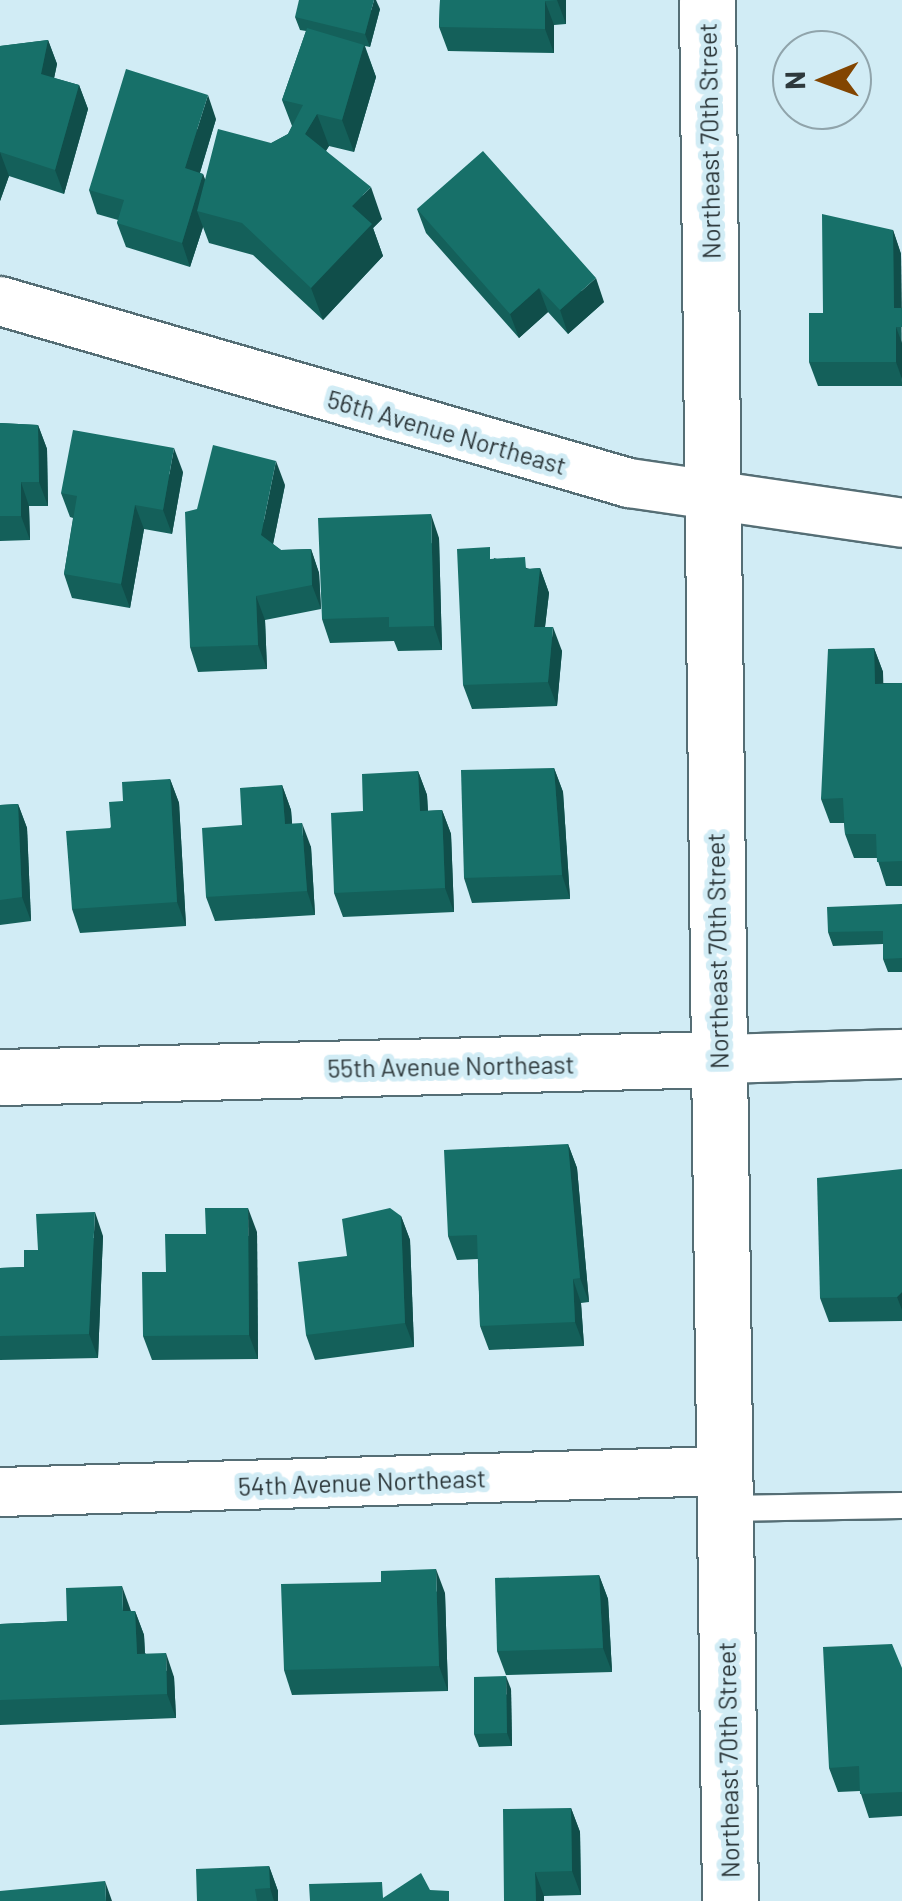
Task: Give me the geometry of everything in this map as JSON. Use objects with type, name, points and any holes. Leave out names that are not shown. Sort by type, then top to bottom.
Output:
[{"type":"main road","name":"Northeast 70th Street","points":[[707,0],[730,1901]]},
{"type":"main road","name":"55th Avenue Northeast","points":[[0,1077],[718,1059]]},
{"type":"street","name":"56th Avenue Northeast","points":[[0,301],[536,458],[902,523]]},
{"type":"street","name":"55th Avenue Northeast","points":[[718,1059],[902,1054]]},
{"type":"street","name":"54th Avenue Northeast","points":[[0,1492],[724,1490]]},
{"type":"lane","points":[[724,1490],[902,1505]]},
{"type":"building","points":[[299,0],[374,0],[365,34],[295,17]]},
{"type":"building","points":[[440,0],[557,0],[545,1],[545,29],[439,27]]},
{"type":"building","points":[[307,28],[364,45],[342,120],[317,114],[305,134],[371,187],[352,206],[372,224],[311,288],[242,223],[197,211],[218,129],[271,143],[288,134],[303,105],[282,100]]},
{"type":"building","points":[[48,40],[41,74],[79,85],[55,170],[0,152],[0,46]]},
{"type":"building","points":[[126,69],[208,95],[185,168],[203,174],[182,243],[117,223],[124,200],[89,190]]},
{"type":"building","points":[[483,151],[596,278],[560,310],[539,288],[510,314],[417,209]]},
{"type":"building","points":[[822,214],[893,230],[894,308],[902,308],[902,327],[896,327],[896,362],[809,362],[809,313],[823,313]]},
{"type":"building","points":[[0,423],[38,425],[39,482],[21,482],[21,516],[0,516]]},
{"type":"building","points":[[73,430],[174,448],[163,510],[135,505],[121,584],[64,574],[77,496],[61,493]]},
{"type":"building","points":[[213,445],[276,461],[261,535],[281,550],[311,549],[312,585],[256,596],[258,645],[190,647],[185,512],[197,509]]},
{"type":"building","points":[[431,514],[434,626],[389,627],[389,617],[322,619],[318,518]]},
{"type":"building","points":[[490,547],[490,559],[525,557],[526,569],[540,568],[534,627],[553,627],[548,682],[463,685],[457,549]]},
{"type":"building","points":[[874,648],[875,684],[902,683],[902,861],[877,862],[876,834],[845,834],[843,798],[821,799],[828,649]]},
{"type":"building","points":[[554,768],[562,875],[464,878],[461,770]]},
{"type":"building","points":[[418,771],[420,811],[442,810],[445,888],[334,893],[331,813],[363,811],[362,774]]},
{"type":"building","points":[[170,779],[177,902],[72,909],[66,831],[111,828],[109,802],[123,801],[122,782]]},
{"type":"building","points":[[282,785],[285,824],[302,823],[307,891],[206,897],[202,828],[242,825],[240,788]]},
{"type":"building","points":[[18,804],[22,897],[0,900],[0,805]]},
{"type":"building","points":[[902,904],[902,958],[883,959],[883,931],[828,932],[827,907]]},
{"type":"building","points":[[568,1144],[580,1278],[573,1279],[575,1322],[480,1326],[477,1235],[448,1236],[444,1150]]},
{"type":"building","points":[[902,1169],[902,1292],[897,1297],[820,1298],[817,1178]]},
{"type":"building","points":[[205,1208],[248,1208],[249,1335],[143,1336],[142,1272],[166,1272],[165,1234],[206,1234]]},
{"type":"building","points":[[390,1208],[401,1216],[405,1323],[306,1335],[298,1262],[347,1256],[342,1219]]},
{"type":"building","points":[[95,1212],[89,1334],[0,1336],[0,1268],[24,1267],[24,1250],[38,1250],[36,1214]]},
{"type":"building","points":[[436,1569],[439,1666],[284,1670],[281,1584],[381,1582],[381,1571]]},
{"type":"building","points":[[599,1575],[603,1648],[497,1651],[495,1578]]},
{"type":"building","points":[[122,1586],[123,1611],[135,1611],[137,1654],[166,1653],[167,1694],[0,1700],[0,1624],[67,1621],[66,1588]]},
{"type":"building","points":[[892,1644],[902,1668],[902,1792],[860,1794],[859,1766],[829,1768],[823,1647]]},
{"type":"building","points":[[506,1676],[507,1733],[474,1734],[474,1677]]},
{"type":"building","points":[[571,1808],[572,1871],[535,1872],[536,1901],[504,1901],[503,1809]]},
{"type":"building","points":[[269,1866],[270,1888],[255,1889],[257,1901],[197,1901],[196,1869]]},
{"type":"building","points":[[421,1873],[430,1890],[449,1891],[449,1901],[310,1901],[309,1884],[382,1882],[383,1898]]},
{"type":"building","points":[[105,1881],[106,1901],[0,1901],[0,1891]]}]
